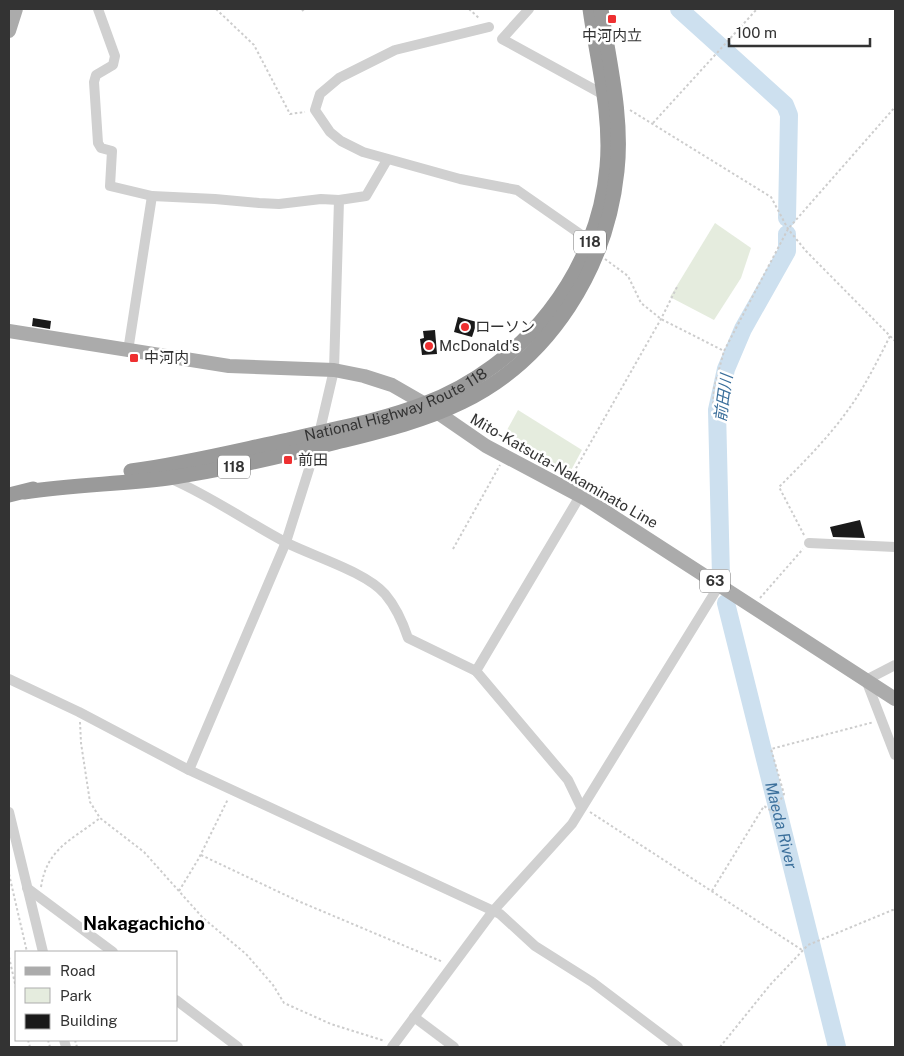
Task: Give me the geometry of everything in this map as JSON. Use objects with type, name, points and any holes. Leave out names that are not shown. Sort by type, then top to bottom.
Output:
[{"type":"highway","name":"National Highway Route 118","points":[[590,9],[609,98]]},
{"type":"highway","name":"National Highway Route 118","points":[[16,494],[71,479],[154,468],[399,427],[463,402],[493,384],[536,349],[566,312],[596,247],[607,166],[606,113],[609,98],[601,9]]},
{"type":"highway","name":"National Highway Route 118","points":[[16,494],[74,485],[168,478],[224,469],[425,404],[474,380],[492,367],[535,329],[596,247]]},
{"type":"main road","points":[[9,31],[16,9]]},
{"type":"main road","name":"Mito-Katsuta-Nakaminato Line","points":[[9,331],[229,366],[334,370],[382,381],[405,391],[467,434],[580,496],[720,584],[895,699]]},
{"type":"street","points":[[98,9],[115,56],[113,65],[96,75],[94,82],[98,143],[101,148],[112,151],[110,186],[152,196],[259,203],[278,204],[321,199],[339,200],[366,196],[387,160]]},
{"type":"street","points":[[529,9],[502,39],[609,98]]},
{"type":"street","points":[[489,27],[395,50],[339,78],[320,94],[315,110],[330,132],[341,141],[387,160],[460,179],[517,190],[596,247]]},
{"type":"street","points":[[128,350],[152,196]]},
{"type":"street","points":[[190,770],[286,542],[317,440],[334,370],[339,200]]},
{"type":"street","points":[[154,468],[168,478],[209,497],[286,542],[369,581],[385,594],[401,618],[408,638],[476,670],[568,780],[582,807]]},
{"type":"street","points":[[476,670],[580,496]]},
{"type":"street","points":[[809,543],[895,547]]},
{"type":"street","points":[[393,1046],[492,910],[572,824],[720,584]]},
{"type":"street","points":[[895,665],[866,680],[883,720],[895,756]]},
{"type":"street","points":[[9,679],[79,712],[190,770],[492,910],[534,946],[592,982],[678,1047]]},
{"type":"street","points":[[9,812],[43,951]]},
{"type":"street","points":[[27,888],[111,951]]},
{"type":"street","points":[[178,1002],[238,1047]]},
{"type":"street","points":[[414,1017],[454,1047]]},
{"type":"path","points":[[216,9],[254,46],[290,114],[315,110]]},
{"type":"path","points":[[653,123],[757,9]]},
{"type":"path","points":[[609,98],[653,123],[771,197],[788,229],[895,341]]},
{"type":"path","points":[[713,404],[714,388],[724,351],[788,229],[895,107]]},
{"type":"path","points":[[596,247],[628,276],[641,303],[661,319],[724,351]]},
{"type":"path","points":[[565,488],[661,319],[678,285]]},
{"type":"path","points":[[753,607],[809,543],[779,487],[811,456],[855,400],[890,336]]},
{"type":"path","points":[[454,549],[505,456]]},
{"type":"path","points":[[79,712],[90,802],[100,818],[144,852],[203,918],[246,954],[273,986],[284,1003],[331,1024],[393,1046]]},
{"type":"path","points":[[712,890],[764,806],[773,812],[784,794],[772,749],[883,720]]},
{"type":"path","points":[[179,891],[201,854],[233,790]]},
{"type":"path","points":[[582,807],[802,950]]},
{"type":"path","points":[[40,898],[44,870],[57,848],[100,818]]},
{"type":"path","points":[[201,854],[298,901],[418,950],[451,966]]},
{"type":"path","points":[[9,874],[27,951]]},
{"type":"path","points":[[720,1047],[808,945],[895,909]]},
{"type":"path","points":[[9,957],[15,984]]},
{"type":"green space","points":[[715,223],[751,248],[741,278],[714,320],[670,297]]},
{"type":"green space","points":[[518,410],[582,450],[568,476],[501,441]]},
{"type":"building","name":"ローソン","points":[[458,317],[477,322],[472,337],[454,332]]},
{"type":"building","points":[[33,318],[51,321],[50,329],[32,326]]},
{"type":"building","name":"McDonald's","points":[[435,330],[437,354],[422,355],[420,339],[424,338],[423,331]]},
{"type":"building","points":[[860,520],[865,538],[833,537],[830,527]]},
{"type":"waterway","name":"前田川","points":[[679,9],[785,105],[789,115],[787,218]]},
{"type":"waterway","name":"前田川","points":[[721,577],[717,410],[726,369],[743,329],[787,251],[787,234]]},
{"type":"waterway","name":"Maeda River","points":[[726,603],[837,1047]]},
{"type":"place","name":"中河内立","points":[[612,19]]},
{"type":"place","name":"ローソン","points":[[465,327]]},
{"type":"place","name":"McDonald's","points":[[429,346]]},
{"type":"place","name":"中河内","points":[[134,358]]},
{"type":"place","name":"前田","points":[[288,460]]},
{"type":"district","name":"Nakagachicho","points":[[144,924]]}]
